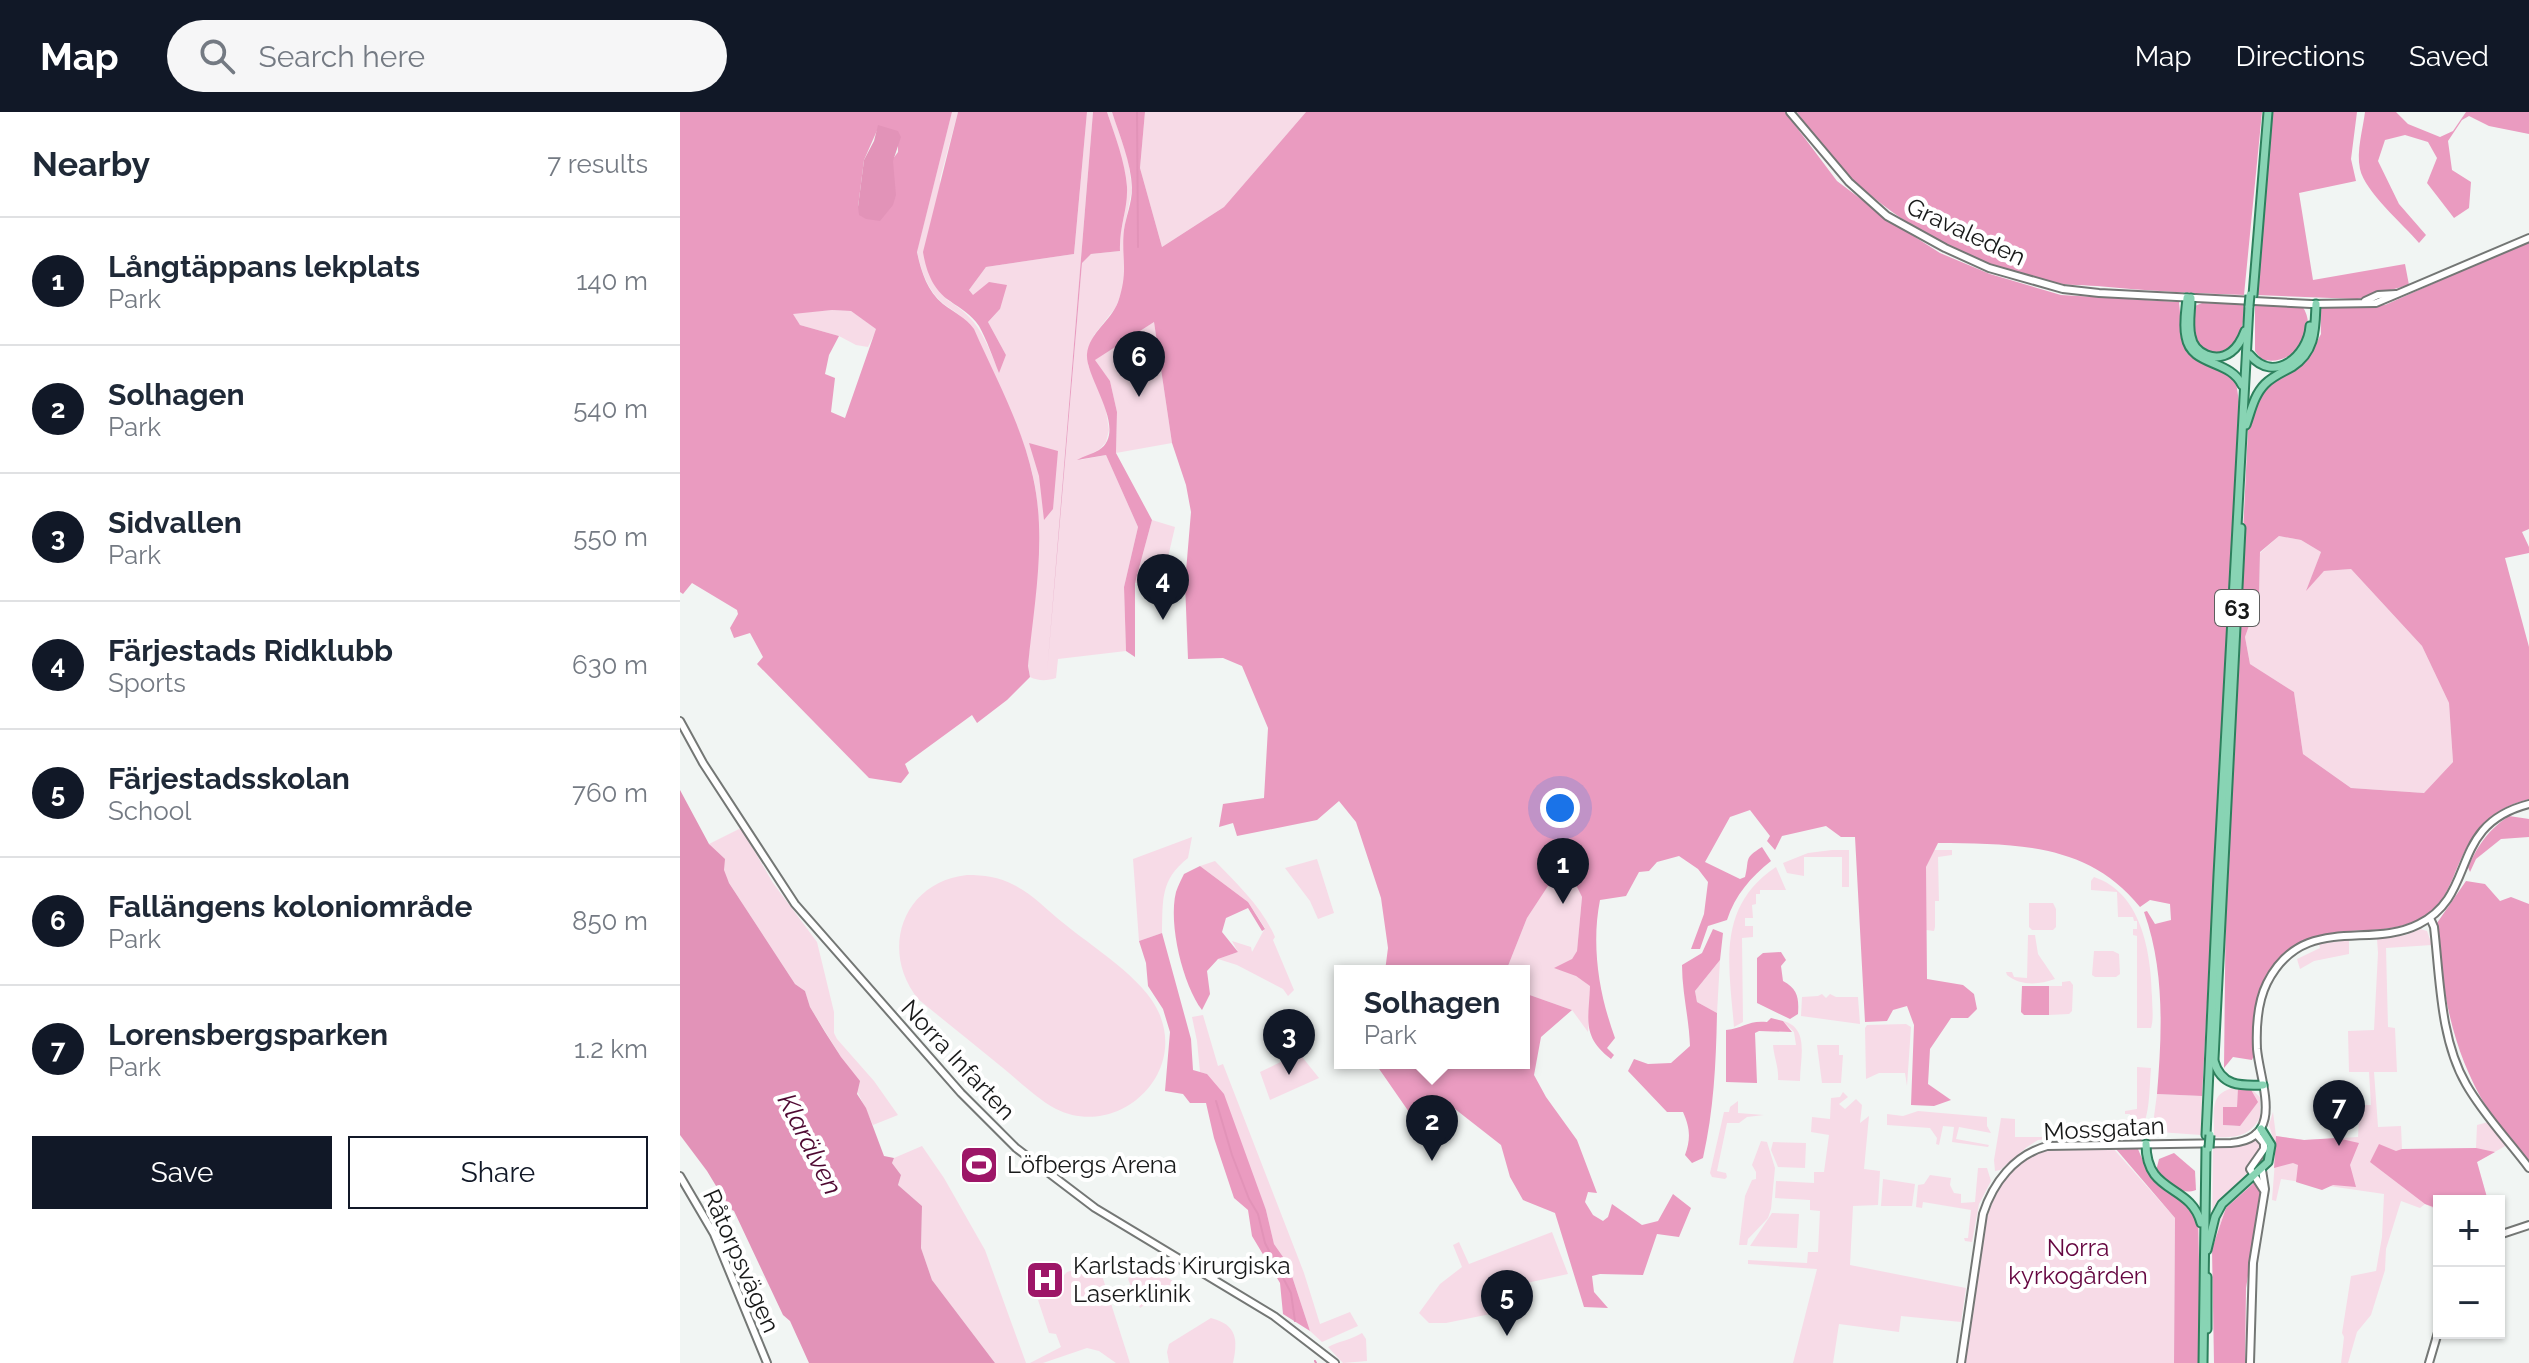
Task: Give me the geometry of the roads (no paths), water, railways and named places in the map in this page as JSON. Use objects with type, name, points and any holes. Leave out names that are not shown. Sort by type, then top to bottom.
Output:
[{"type":"main road","name":"63","points":[[2206,1363],[2212,986],[2248,325],[2266,112]]},
{"type":"main road","points":[[2189,298],[2191,336],[2200,352],[2214,357],[2228,355],[2238,345],[2248,325]]},
{"type":"main road","points":[[2189,298],[2185,332],[2190,347],[2200,358],[2233,371],[2244,390]]},
{"type":"main road","points":[[2250,355],[2257,362],[2273,366],[2297,357],[2308,339],[2313,304]]},
{"type":"main road","points":[[2246,425],[2254,400],[2263,386],[2297,363],[2311,347],[2313,304]]},
{"type":"main road","name":"63","points":[[2208,1135],[2251,306]]},
{"type":"main road","points":[[2214,1061],[2219,1075],[2233,1084],[2263,1085]]},
{"type":"main road","points":[[2207,1250],[2215,1217],[2222,1204],[2262,1170],[2270,1158],[2269,1139],[2258,1131]]},
{"type":"main road","points":[[2146,1144],[2151,1171],[2168,1188],[2183,1197],[2199,1215],[2203,1231]]},
{"type":"main road","name":"63","points":[[2206,1363],[2203,1231],[2208,1148]]},
{"type":"main road","points":[[2183,1197],[2195,1194],[2204,1185]]},
{"type":"street","name":"Gravaleden","points":[[1790,112],[1849,182],[1887,216],[1989,268],[2063,289],[2313,304],[2382,302],[2529,238]]},
{"type":"street","name":"Norra Infarten","points":[[680,721],[703,763],[795,904],[961,1093],[1016,1148],[1103,1214],[1274,1316],[1335,1363]]},
{"type":"street","points":[[2265,1196],[2250,1167],[2264,1149],[2258,1131],[2266,1110],[2257,1048],[2259,1008],[2267,984],[2293,952],[2322,939],[2399,931],[2430,918],[2447,902],[2475,839],[2489,822],[2509,810],[2529,804]]},
{"type":"street","points":[[2430,918],[2434,927],[2447,1023],[2459,1070],[2480,1106],[2529,1168]]},
{"type":"street","name":"Mossgatan","points":[[1961,1363],[1983,1214],[1988,1199],[2005,1172],[2022,1158],[2047,1146],[2239,1142],[2258,1131]]},
{"type":"street","points":[[2250,1363],[2253,1263],[2265,1196],[2262,1170]]},
{"type":"street","name":"Råtorpsvägen","points":[[680,1176],[714,1234],[767,1363]]},
{"type":"street","points":[[2505,1233],[2529,1225]]},
{"type":"street","points":[[2429,1363],[2436,1339]]},
{"type":"water","points":[[878,125],[898,131],[901,137],[893,161],[896,195],[893,205],[880,221],[859,215],[858,207],[864,160]]},
{"type":"water","name":"Klarälven","points":[[680,790],[709,844],[725,859],[724,870],[729,883],[795,984],[805,991],[810,1007],[825,1032],[860,1081],[857,1094],[866,1108],[884,1156],[894,1158],[892,1163],[901,1175],[898,1185],[922,1206],[921,1248],[932,1280],[995,1363],[809,1363],[734,1211],[680,1135]]},
{"type":"waterway","points":[[1137,112],[1138,247]]},
{"type":"waterway","points":[[1216,1101],[1232,1155],[1258,1214],[1265,1243],[1291,1293],[1295,1321]]},
{"type":"place","name":"Fallängens koloniområde","points":[[1139,397]]},
{"type":"place","name":"Färjestads Ridklubb","points":[[1163,620]]},
{"type":"place","name":"Långtäppans lekplats","points":[[1563,904]]},
{"type":"place","name":"Sidvallen","points":[[1289,1075]]},
{"type":"place","name":"Lorensbergsparken","points":[[2339,1146]]},
{"type":"place","name":"Solhagen","points":[[1432,1161]]},
{"type":"place","name":"Löfbergs Arena","points":[[979,1165]]},
{"type":"place","name":"Karlstads Kirurgiska Laserklinik","points":[[1045,1280]]},
{"type":"place","name":"Färjestadsskolan","points":[[1507,1336]]},
{"type":"park label","name":"Norra kyrkogården","points":[[2078,1262]]}]
